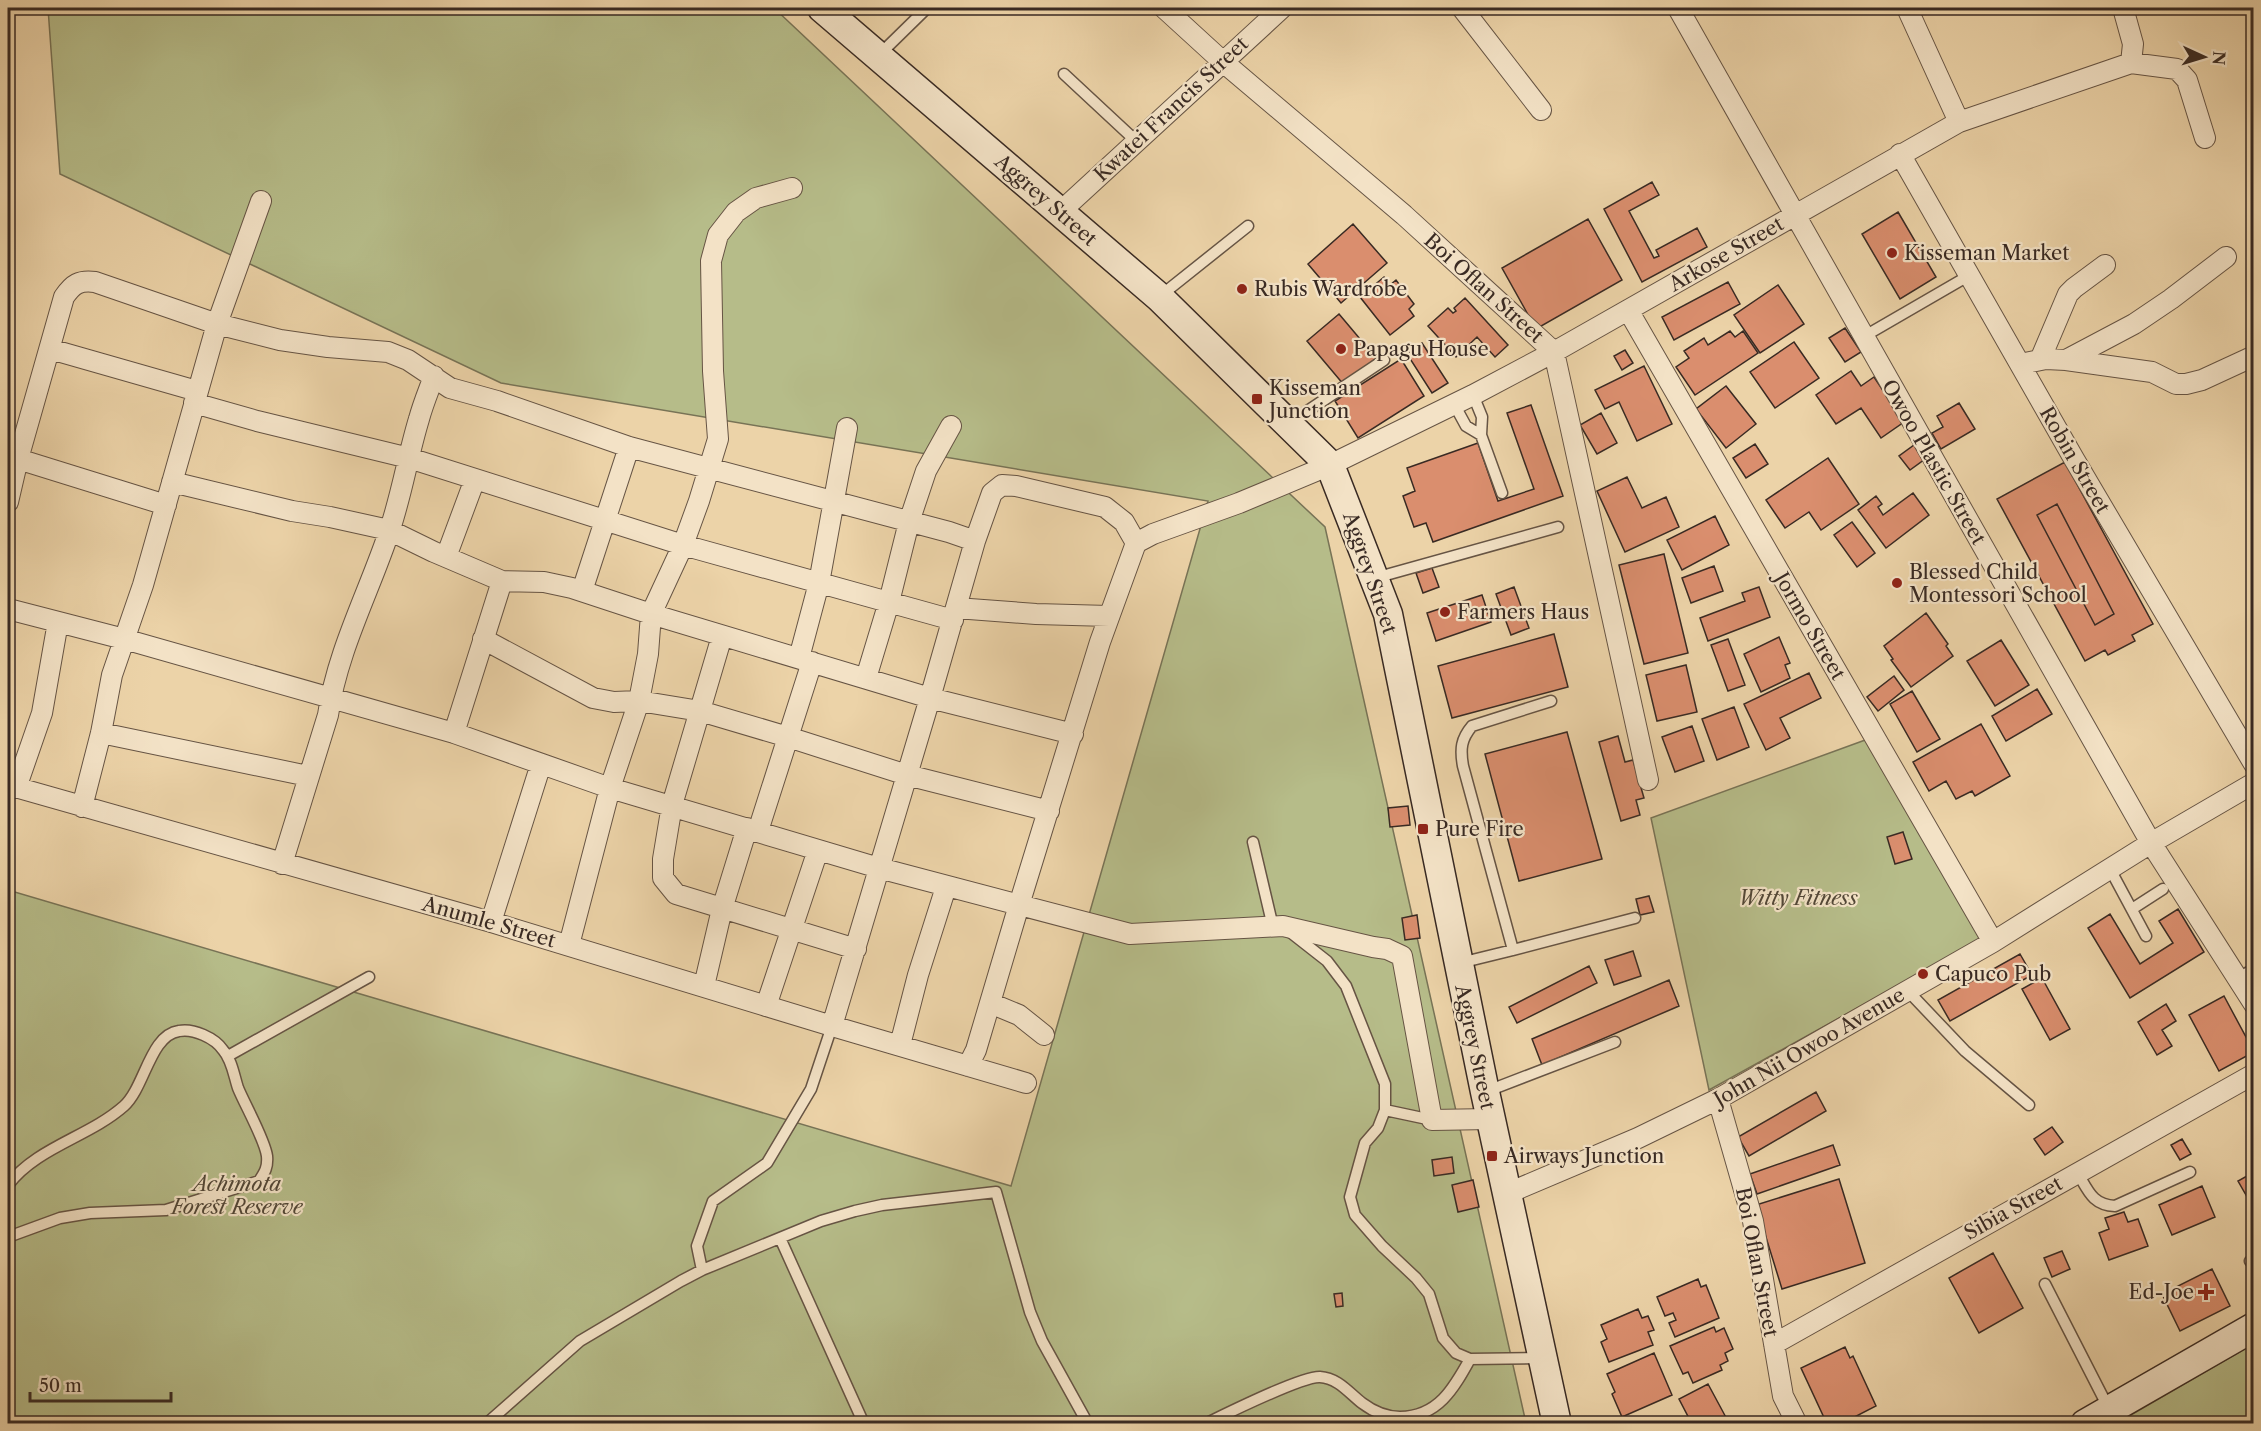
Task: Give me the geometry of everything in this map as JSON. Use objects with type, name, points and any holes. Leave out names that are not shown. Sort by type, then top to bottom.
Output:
[{"type":"main road","name":"Aggrey Street","points":[[822,8],[1159,297],[1330,465],[1388,614],[1506,1194],[1557,1424]]},
{"type":"main road","points":[[2085,1424],[2253,1327]]},
{"type":"street","name":"Kwatei Francis Street","points":[[1060,212],[1282,8]]},
{"type":"street","points":[[1462,8],[1541,110]]},
{"type":"street","name":"Owoo Plastic Street","points":[[1678,8],[2151,843],[2246,974],[2253,1004]]},
{"type":"street","points":[[2123,8],[2133,44],[2131,63],[2176,69],[2187,80],[2205,138]]},
{"type":"street","name":"Boi Oflan Street","points":[[1168,9],[1222,61],[1404,215],[1554,352],[1648,780]]},
{"type":"street","points":[[1908,9],[1959,122]]},
{"type":"street","name":"Arkose Street","points":[[1136,543],[1153,534],[1276,489],[1473,395],[1554,352],[1959,122],[2131,63]]},
{"type":"street","name":"Robin Street","points":[[1900,154],[2253,764]]},
{"type":"street","points":[[569,945],[610,788],[639,701],[648,654],[651,614],[699,501],[718,440],[713,370],[711,261],[718,235],[736,212],[756,198],[792,188]]},
{"type":"street","points":[[82,807],[101,733],[112,675],[137,605],[217,324],[261,201]]},
{"type":"street","points":[[2066,360],[2134,324],[2226,257]]},
{"type":"street","points":[[2040,360],[2068,294],[2105,265]]},
{"type":"street","points":[[8,502],[13,452],[50,349],[64,297],[72,285],[82,280],[95,282],[217,324],[307,344],[388,352],[408,360],[450,388],[519,408],[629,447],[975,541]]},
{"type":"street","name":"Jormo Street","points":[[1628,309],[1993,942]]},
{"type":"street","points":[[50,349],[196,397],[257,421],[409,458],[682,544],[889,602],[954,614],[1109,616]]},
{"type":"street","points":[[2020,364],[2040,360],[2066,360],[2152,372],[2176,384],[2186,384],[2202,380],[2253,356]]},
{"type":"street","points":[[282,864],[351,634],[389,530],[419,418],[434,376]]},
{"type":"street","points":[[866,678],[889,602],[909,522],[926,471],[951,426]]},
{"type":"street","points":[[704,986],[722,909],[788,737],[806,660],[847,428]]},
{"type":"street","points":[[582,591],[629,447]]},
{"type":"street","points":[[13,452],[166,505]]},
{"type":"street","points":[[446,557],[475,479]]},
{"type":"street","points":[[172,482],[291,511],[389,530],[502,580],[544,582],[582,591],[722,636],[930,698],[1073,734]]},
{"type":"street","points":[[832,1026],[975,541],[992,493],[1002,485],[1050,493],[1105,507],[1124,522],[1136,543],[1109,616],[976,1050],[968,1065]]},
{"type":"street","points":[[454,733],[502,580]]},
{"type":"street","points":[[8,609],[124,639],[454,733],[610,788],[879,868],[1130,934],[1278,927],[1387,949],[1402,956],[1431,1120],[1488,1106]]},
{"type":"street","points":[[12,786],[42,713],[57,622]]},
{"type":"street","points":[[722,636],[672,805],[663,859],[663,878],[676,894],[856,949]]},
{"type":"street","points":[[483,639],[593,698],[614,702],[639,701],[700,711],[907,775],[1048,811]]},
{"type":"street","points":[[101,733],[308,776]]},
{"type":"street","points":[[491,922],[541,764]]},
{"type":"street","name":"John Nii Owoo Avenue","points":[[1506,1194],[1638,1138],[1718,1099],[1993,942],[2151,843],[2253,783]]},
{"type":"street","name":"Anumle Street","points":[[12,786],[491,922],[1026,1083]]},
{"type":"street","points":[[766,1006],[818,850]]},
{"type":"street","points":[[900,1046],[918,975],[946,887]]},
{"type":"street","points":[[990,1002],[1019,1015],[1044,1035]]},
{"type":"street","name":"Sibia Street","points":[[1774,1344],[2253,1074]]},
{"type":"street","name":"Boi Oflan Street","points":[[1718,1099],[1753,1221],[1783,1396],[1797,1424]]},
{"type":"lane","points":[[878,56],[927,8]]},
{"type":"lane","points":[[1064,74],[1136,141]]},
{"type":"lane","points":[[1159,297],[1248,226]]},
{"type":"lane","points":[[1863,337],[1970,275]]},
{"type":"lane","points":[[1288,424],[1383,360]]},
{"type":"lane","points":[[1473,395],[1482,417],[1481,435],[1502,493]]},
{"type":"lane","points":[[1454,404],[1466,426],[1481,435]]},
{"type":"lane","points":[[1374,578],[1558,526]]},
{"type":"lane","points":[[1513,950],[1460,750],[1464,735],[1472,726],[1551,701]]},
{"type":"lane","points":[[1253,842],[1278,927],[1327,961],[1346,986],[1384,1084],[1384,1110],[1378,1128],[1365,1143],[1350,1197],[1355,1215],[1429,1294],[1443,1338],[1456,1353],[1470,1359],[1542,1358]]},
{"type":"lane","points":[[2110,869],[2146,936]]},
{"type":"lane","points":[[2132,909],[2163,889]]},
{"type":"lane","points":[[1458,963],[1635,918]]},
{"type":"lane","points":[[228,1056],[369,977]]},
{"type":"lane","points":[[1908,991],[1965,1051],[2029,1105]]},
{"type":"lane","points":[[702,1270],[697,1246],[713,1201],[767,1163],[811,1089],[832,1026]]},
{"type":"lane","points":[[8,1185],[25,1167],[106,1120],[126,1105],[137,1090],[160,1041],[169,1033],[182,1030],[201,1034],[222,1048],[228,1056],[238,1088],[267,1153],[267,1170],[259,1180],[166,1210],[90,1213],[60,1218],[8,1237]]},
{"type":"lane","points":[[1488,1106],[1615,1042]]},
{"type":"lane","points":[[1384,1110],[1431,1120]]},
{"type":"lane","points":[[2077,1172],[2094,1199],[2104,1205],[2115,1206],[2190,1172]]},
{"type":"lane","points":[[486,1424],[580,1341],[702,1270],[821,1221],[882,1205],[996,1192],[1030,1312],[1042,1341],[1088,1424]]},
{"type":"lane","points":[[780,1238],[864,1424]]},
{"type":"lane","points":[[2045,1284],[2109,1410]]},
{"type":"lane","points":[[1205,1424],[1292,1386],[1319,1377],[1336,1382],[1381,1415],[1409,1417],[1435,1407],[1447,1396],[1470,1359]]},
{"type":"green space","name":"Achimota Forest Reserve","points":[[48,8],[774,8],[1325,527],[1526,1423],[8,1423],[8,890],[1011,1186],[1208,501],[501,383],[60,174]]},
{"type":"green space","name":"Witty Fitness","points":[[1868,739],[1982,939],[1709,1090],[1651,818]]},
{"type":"green space","points":[[2253,1344],[2253,1423],[2117,1423]]},
{"type":"building","points":[[1652,182],[1659,195],[1629,211],[1654,258],[1659,256],[1656,250],[1697,228],[1707,247],[1642,282],[1604,209]]},
{"type":"building","points":[[1898,212],[1936,277],[1900,299],[1862,234]]},
{"type":"building","points":[[1588,219],[1622,280],[1536,329],[1502,268]]},
{"type":"building","points":[[1353,224],[1387,263],[1341,303],[1308,264]]},
{"type":"building","points":[[1384,277],[1390,285],[1396,280],[1414,304],[1409,309],[1414,316],[1390,335],[1360,297]]},
{"type":"building","points":[[1728,282],[1740,304],[1674,340],[1662,317]]},
{"type":"building","points":[[1778,285],[1804,324],[1760,353],[1734,315]]},
{"type":"building","points":[[1465,298],[1508,345],[1495,357],[1477,337],[1456,357],[1428,326],[1448,308],[1453,313],[1456,311],[1454,308]]},
{"type":"building","name":"Papagu House","points":[[1339,314],[1376,358],[1344,385],[1307,341]]},
{"type":"building","points":[[1845,328],[1861,352],[1845,362],[1829,338]]},
{"type":"building","points":[[1730,331],[1735,337],[1743,331],[1758,353],[1695,395],[1676,367],[1689,358],[1684,351],[1704,338],[1708,345]]},
{"type":"building","points":[[1794,342],[1819,378],[1775,408],[1750,372]]},
{"type":"building","points":[[1422,343],[1448,383],[1432,393],[1407,354]]},
{"type":"building","points":[[1625,350],[1633,363],[1622,370],[1614,356]]},
{"type":"building","points":[[1401,359],[1424,396],[1358,438],[1335,401]]},
{"type":"building","points":[[1644,366],[1672,424],[1637,441],[1619,402],[1605,409],[1595,390]]},
{"type":"building","points":[[1851,371],[1861,386],[1874,377],[1904,422],[1881,438],[1861,408],[1836,424],[1816,395]]},
{"type":"building","points":[[1726,386],[1756,424],[1726,448],[1696,409]]},
{"type":"building","points":[[1959,403],[1975,429],[1941,449],[1932,433],[1943,427],[1937,416]]},
{"type":"building","points":[[1531,405],[1563,496],[1433,542],[1426,523],[1414,527],[1403,496],[1415,491],[1407,468],[1478,443],[1498,501],[1534,489],[1507,413]]},
{"type":"building","points":[[1601,413],[1617,443],[1597,454],[1580,425]]},
{"type":"building","points":[[1755,444],[1768,464],[1746,478],[1733,458]]},
{"type":"building","points":[[1914,445],[1925,459],[1910,470],[1899,456]]},
{"type":"building","points":[[1828,458],[1859,504],[1821,530],[1809,512],[1785,528],[1766,500]]},
{"type":"building","points":[[2065,462],[2153,624],[2132,635],[2135,641],[2108,655],[2105,650],[2085,661],[1997,499]],"holes":[[[2057,504],[2114,614],[2095,625],[2037,515]]]},
{"type":"building","points":[[1627,477],[1642,508],[1666,497],[1679,527],[1625,552],[1597,491]]},
{"type":"building","points":[[1913,493],[1929,515],[1886,548],[1858,510],[1876,496],[1882,504],[1878,507],[1883,515]]},
{"type":"building","points":[[2057,504],[2114,614],[2095,625],[2037,515]]},
{"type":"building","points":[[1715,516],[1729,545],[1682,570],[1667,540]]},
{"type":"building","points":[[1852,522],[1875,553],[1857,567],[1834,535]]},
{"type":"building","points":[[1664,554],[1688,653],[1644,664],[1619,565]]},
{"type":"building","points":[[1714,566],[1723,591],[1691,603],[1682,578]]},
{"type":"building","points":[[1432,568],[1439,587],[1423,593],[1416,573]]},
{"type":"building","points":[[1514,587],[1529,628],[1511,635],[1496,594]]},
{"type":"building","points":[[1759,587],[1770,617],[1708,641],[1700,618],[1745,601],[1742,593]]},
{"type":"building","points":[[1482,595],[1491,622],[1436,641],[1427,613]]},
{"type":"building","points":[[1926,613],[1948,644],[1946,646],[1953,656],[1911,687],[1891,660],[1893,659],[1884,646]]},
{"type":"building","points":[[1554,634],[1568,687],[1452,718],[1438,666]]},
{"type":"building","points":[[1779,637],[1790,663],[1785,665],[1790,678],[1761,692],[1744,654]]},
{"type":"building","points":[[1728,639],[1745,685],[1728,691],[1711,645]]},
{"type":"building","points":[[2001,640],[2029,685],[1995,706],[1967,661]]},
{"type":"building","points":[[1686,665],[1697,712],[1657,721],[1646,675]]},
{"type":"building","points":[[1809,673],[1821,698],[1780,718],[1790,738],[1766,750],[1744,704]]},
{"type":"building","points":[[1894,676],[1904,690],[1878,711],[1867,697]]},
{"type":"building","points":[[2037,689],[2052,714],[2006,741],[1992,716]]},
{"type":"building","points":[[1912,691],[1940,739],[1917,752],[1890,704]]},
{"type":"building","points":[[1734,707],[1749,747],[1717,760],[1702,719]]},
{"type":"building","points":[[1981,724],[2010,776],[1975,796],[1972,791],[1956,799],[1946,781],[1929,791],[1913,762]]},
{"type":"building","points":[[1692,726],[1704,761],[1675,772],[1662,737]]},
{"type":"building","points":[[1567,732],[1602,859],[1519,881],[1485,754]]},
{"type":"building","points":[[1618,736],[1625,762],[1633,760],[1644,798],[1636,800],[1640,815],[1621,821],[1599,742]]},
{"type":"building","points":[[1408,806],[1410,825],[1390,827],[1388,808]]},
{"type":"building","points":[[1903,832],[1912,859],[1895,864],[1887,837]]},
{"type":"building","points":[[1649,896],[1654,912],[1640,915],[1636,899]]},
{"type":"building","points":[[2178,909],[2204,952],[2130,998],[2088,928],[2110,914],[2140,964],[2173,943],[2159,921]]},
{"type":"building","points":[[1417,915],[1420,938],[1405,940],[1402,918]]},
{"type":"building","points":[[1633,951],[1641,976],[1614,985],[1605,960]]},
{"type":"building","points":[[2020,954],[2032,975],[1950,1021],[1938,1000]]},
{"type":"building","points":[[1589,966],[1597,983],[1517,1023],[1509,1007]]},
{"type":"building","points":[[2042,978],[2070,1029],[2050,1040],[2022,989]]},
{"type":"building","points":[[1669,980],[1679,1006],[1542,1065],[1532,1039]]},
{"type":"building","points":[[2224,996],[2254,1052],[2219,1071],[2189,1015]]},
{"type":"building","points":[[2166,1004],[2176,1021],[2162,1030],[2172,1046],[2157,1055],[2138,1022]]},
{"type":"building","points":[[1816,1092],[1826,1111],[1749,1156],[1738,1137]]},
{"type":"building","points":[[2052,1127],[2063,1142],[2045,1155],[2034,1139]]},
{"type":"building","points":[[2182,1139],[2191,1154],[2180,1160],[2171,1145]]},
{"type":"building","points":[[1833,1145],[1840,1165],[1757,1194],[1750,1174]]},
{"type":"building","points":[[1452,1157],[1454,1173],[1434,1176],[1432,1160]]},
{"type":"building","points":[[2254,1172],[2254,1209],[2238,1181]]},
{"type":"building","points":[[1839,1179],[1865,1263],[1782,1289],[1756,1205]]},
{"type":"building","points":[[1473,1180],[1479,1207],[1458,1212],[1452,1185]]},
{"type":"building","points":[[2202,1186],[2215,1217],[2172,1235],[2159,1205]]},
{"type":"building","points":[[2124,1212],[2128,1222],[2138,1219],[2148,1246],[2109,1260],[2099,1233],[2109,1229],[2105,1218]]},
{"type":"building","points":[[2062,1251],[2070,1269],[2052,1277],[2044,1258]]},
{"type":"building","points":[[1993,1253],[2023,1308],[1979,1333],[1949,1278]]},
{"type":"building","points":[[2212,1269],[2230,1306],[2180,1331],[2162,1294]]},
{"type":"building","points":[[1698,1279],[1701,1287],[1706,1285],[1719,1318],[1675,1337],[1669,1323],[1676,1320],[1673,1313],[1665,1316],[1657,1297]]},
{"type":"building","points":[[1342,1293],[1343,1306],[1336,1307],[1334,1294]]},
{"type":"building","points":[[1638,1309],[1642,1318],[1648,1316],[1654,1330],[1648,1332],[1653,1345],[1609,1362],[1601,1342],[1607,1339],[1601,1325]]},
{"type":"building","points":[[1714,1327],[1716,1332],[1724,1328],[1733,1349],[1725,1353],[1728,1361],[1720,1365],[1722,1370],[1693,1383],[1688,1372],[1683,1374],[1670,1346]]},
{"type":"building","points":[[1845,1347],[1850,1358],[1853,1356],[1876,1406],[1841,1424],[1827,1424],[1801,1368]]},
{"type":"building","points":[[1654,1353],[1672,1395],[1622,1417],[1612,1394],[1615,1392],[1607,1374]]},
{"type":"building","points":[[1708,1384],[1728,1424],[1692,1424],[1679,1399]]},
{"type":"place","name":"Kisseman Market","points":[[1892,253]]},
{"type":"place","name":"Rubis Wardrobe","points":[[1242,289]]},
{"type":"place","name":"Papagu House","points":[[1341,349]]},
{"type":"place","name":"Kisseman Junction","points":[[1257,399]]},
{"type":"place","name":"Blessed Child Montessori School","points":[[1897,583]]},
{"type":"place","name":"Farmers Haus","points":[[1445,612]]},
{"type":"place","name":"Pure Fire","points":[[1423,829]]},
{"type":"place","name":"Capuco Pub","points":[[1923,974]]},
{"type":"place","name":"Airways Junction","points":[[1492,1156]]},
{"type":"place","name":"Ed-Joe","points":[[2206,1292]]}]
